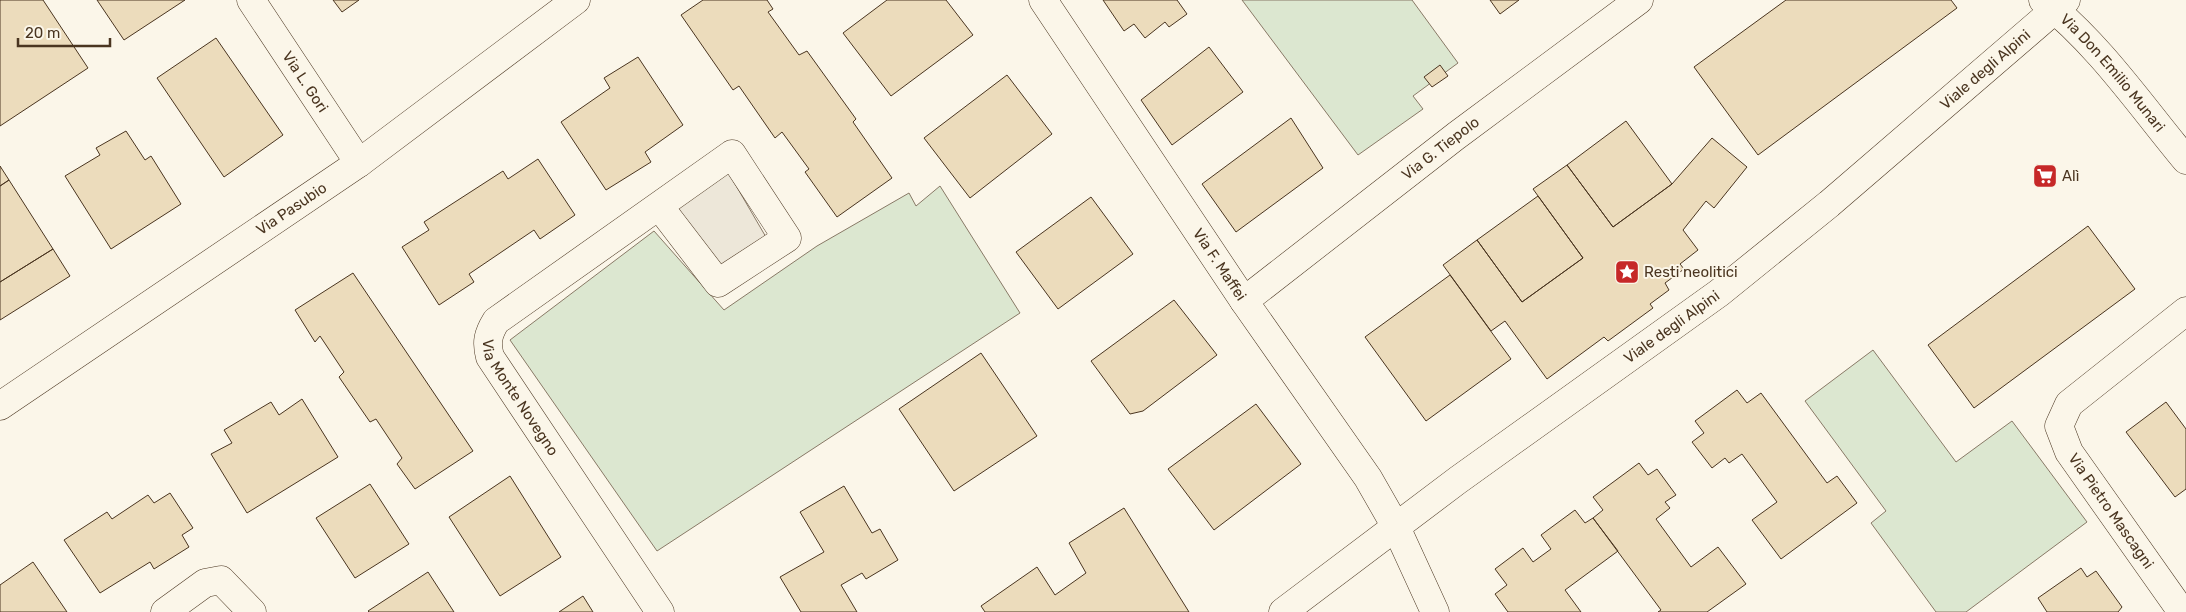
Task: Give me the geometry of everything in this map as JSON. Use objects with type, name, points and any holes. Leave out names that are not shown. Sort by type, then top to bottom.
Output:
[{"type":"street","name":"Via L. Gori","points":[[251,0],[359,163]]},
{"type":"street","name":"Via Pasubio","points":[[0,406],[359,163],[576,0]]},
{"type":"street","name":"Via F. Maffei","points":[[1043,0],[1244,301],[1368,478],[1396,527],[1435,612]]},
{"type":"street","name":"Via G. Tiepolo","points":[[1244,301],[1456,136],[1639,0]]},
{"type":"street","name":"Via Don Emilio Munari","points":[[2055,3],[2186,160]]},
{"type":"street","name":"Viale degli Alpini","points":[[1283,612],[1396,527],[1719,293],[2055,3]]},
{"type":"street","name":"Via Monte Novegno","points":[[659,206],[718,283],[787,238],[732,154],[496,321],[489,332],[486,344],[490,357],[660,612]]},
{"type":"street","name":"Via Pietro Mascagni","points":[[2182,612],[2069,452],[2059,426],[2069,404],[2186,311]]},
{"type":"street","points":[[165,612],[205,583],[221,580],[252,612]]},
{"type":"green space","points":[[1242,0],[1412,0],[1458,63],[1413,96],[1423,109],[1358,155]]},
{"type":"green space","points":[[940,186],[1020,313],[657,551],[510,340],[654,231],[724,310],[817,246],[909,193],[916,206]]},
{"type":"green space","points":[[1873,350],[1956,462],[2012,421],[2087,522],[1966,612],[1936,612],[1871,523],[1886,511],[1805,401]]},
{"type":"shaded area","points":[[724,165],[770,244],[718,280],[669,202]]},
{"type":"building","points":[[0,0],[43,0],[88,68],[0,126]]},
{"type":"building","points":[[97,0],[185,0],[124,40]]},
{"type":"building","points":[[333,0],[359,0],[342,12]]},
{"type":"building","points":[[703,0],[767,0],[773,9],[768,12],[799,55],[807,51],[856,119],[853,122],[892,178],[837,217],[805,172],[809,169],[782,132],[775,138],[739,86],[733,90],[681,15]]},
{"type":"building","points":[[887,0],[946,0],[973,35],[891,96],[843,33]]},
{"type":"building","points":[[1103,0],[1177,0],[1187,14],[1169,27],[1165,22],[1145,38],[1134,24],[1124,31]]},
{"type":"building","points":[[1490,0],[1519,0],[1500,14]]},
{"type":"building","points":[[1786,0],[1951,0],[1957,8],[1758,155],[1694,67]]},
{"type":"building","points":[[216,38],[283,135],[224,177],[157,78]]},
{"type":"building","points":[[1209,47],[1243,92],[1172,145],[1141,100]]},
{"type":"building","points":[[638,57],[683,125],[645,152],[651,162],[606,190],[561,122],[610,88],[604,78]]},
{"type":"building","points":[[1440,65],[1448,76],[1432,87],[1424,77]]},
{"type":"building","points":[[1007,75],[1052,134],[970,198],[924,138]]},
{"type":"building","points":[[1291,118],[1323,168],[1236,232],[1202,184]]},
{"type":"building","points":[[1626,121],[1672,184],[1613,227],[1567,165]]},
{"type":"building","points":[[126,131],[145,160],[151,156],[181,204],[111,249],[65,176],[100,155],[96,148]]},
{"type":"building","points":[[1712,138],[1747,167],[1714,208],[1706,201],[1683,230],[1698,250],[1680,264],[1684,269],[1665,283],[1669,290],[1650,304],[1653,308],[1608,341],[1604,337],[1547,379],[1505,321],[1491,331],[1443,265],[1477,240],[1522,302],[1583,258],[1533,189],[1567,165],[1613,227],[1672,184]]},
{"type":"building","points":[[538,159],[575,215],[540,239],[534,230],[469,274],[474,282],[439,305],[402,247],[429,230],[424,222],[503,171],[508,179]]},
{"type":"building","points":[[0,166],[9,180],[0,186]]},
{"type":"building","points":[[9,180],[53,249],[0,282],[0,186]]},
{"type":"building","points":[[1538,196],[1583,258],[1522,302],[1477,240]]},
{"type":"building","points":[[1091,197],[1133,254],[1058,309],[1016,252]]},
{"type":"building","points":[[2088,226],[2135,289],[1974,408],[1928,345]]},
{"type":"building","points":[[53,249],[70,276],[0,320],[0,282]]},
{"type":"building","points":[[353,273],[473,451],[415,489],[397,464],[402,458],[376,419],[370,422],[339,377],[344,372],[320,336],[315,342],[295,310]]},
{"type":"building","points":[[1450,275],[1511,359],[1426,421],[1365,337]]},
{"type":"building","points":[[1174,300],[1217,355],[1143,411],[1130,414],[1091,361]]},
{"type":"building","points":[[981,353],[1037,436],[954,491],[899,409]]},
{"type":"building","points":[[1737,390],[1747,403],[1761,393],[1827,483],[1837,476],[1857,503],[1781,559],[1752,520],[1777,502],[1742,454],[1729,463],[1725,458],[1712,468],[1692,442],[1704,433],[1695,421]]},
{"type":"building","points":[[302,399],[338,457],[247,513],[211,454],[232,443],[224,430],[271,402],[279,415]]},
{"type":"building","points":[[2166,402],[2186,429],[2186,489],[2175,497],[2126,432]]},
{"type":"building","points":[[1256,404],[1301,464],[1214,530],[1168,469]]},
{"type":"building","points":[[1639,463],[1648,475],[1657,469],[1676,495],[1665,502],[1670,508],[1656,519],[1691,567],[1718,547],[1746,584],[1707,612],[1658,612],[1661,610],[1593,518],[1603,510],[1593,497]]},
{"type":"building","points":[[510,476],[561,557],[500,596],[449,517]]},
{"type":"building","points":[[370,484],[409,544],[355,578],[316,518]]},
{"type":"building","points":[[844,486],[872,533],[880,529],[898,560],[866,579],[862,573],[841,585],[857,612],[801,612],[780,577],[824,552],[800,512]]},
{"type":"building","points":[[170,493],[193,528],[182,535],[189,547],[154,569],[150,562],[100,593],[64,540],[107,512],[112,519],[148,495],[154,503]]},
{"type":"building","points":[[1124,508],[1189,612],[985,612],[981,606],[1037,567],[1055,595],[1086,573],[1069,543]]},
{"type":"building","points":[[1575,510],[1585,523],[1593,518],[1618,551],[1565,590],[1581,612],[1508,612],[1495,594],[1507,585],[1495,569],[1523,548],[1533,562],[1551,549],[1541,535]]},
{"type":"building","points":[[33,562],[67,612],[0,612],[0,585]]},
{"type":"building","points":[[2081,568],[2087,577],[2096,571],[2122,607],[2118,612],[2047,612],[2038,598]]},
{"type":"building","points":[[428,572],[454,612],[368,611]]},
{"type":"building","points":[[583,596],[593,612],[559,612]]},
{"type":"place","name":"Alì","points":[[2045,176]]},
{"type":"place","name":"Resti neolitici","points":[[1627,272]]}]
